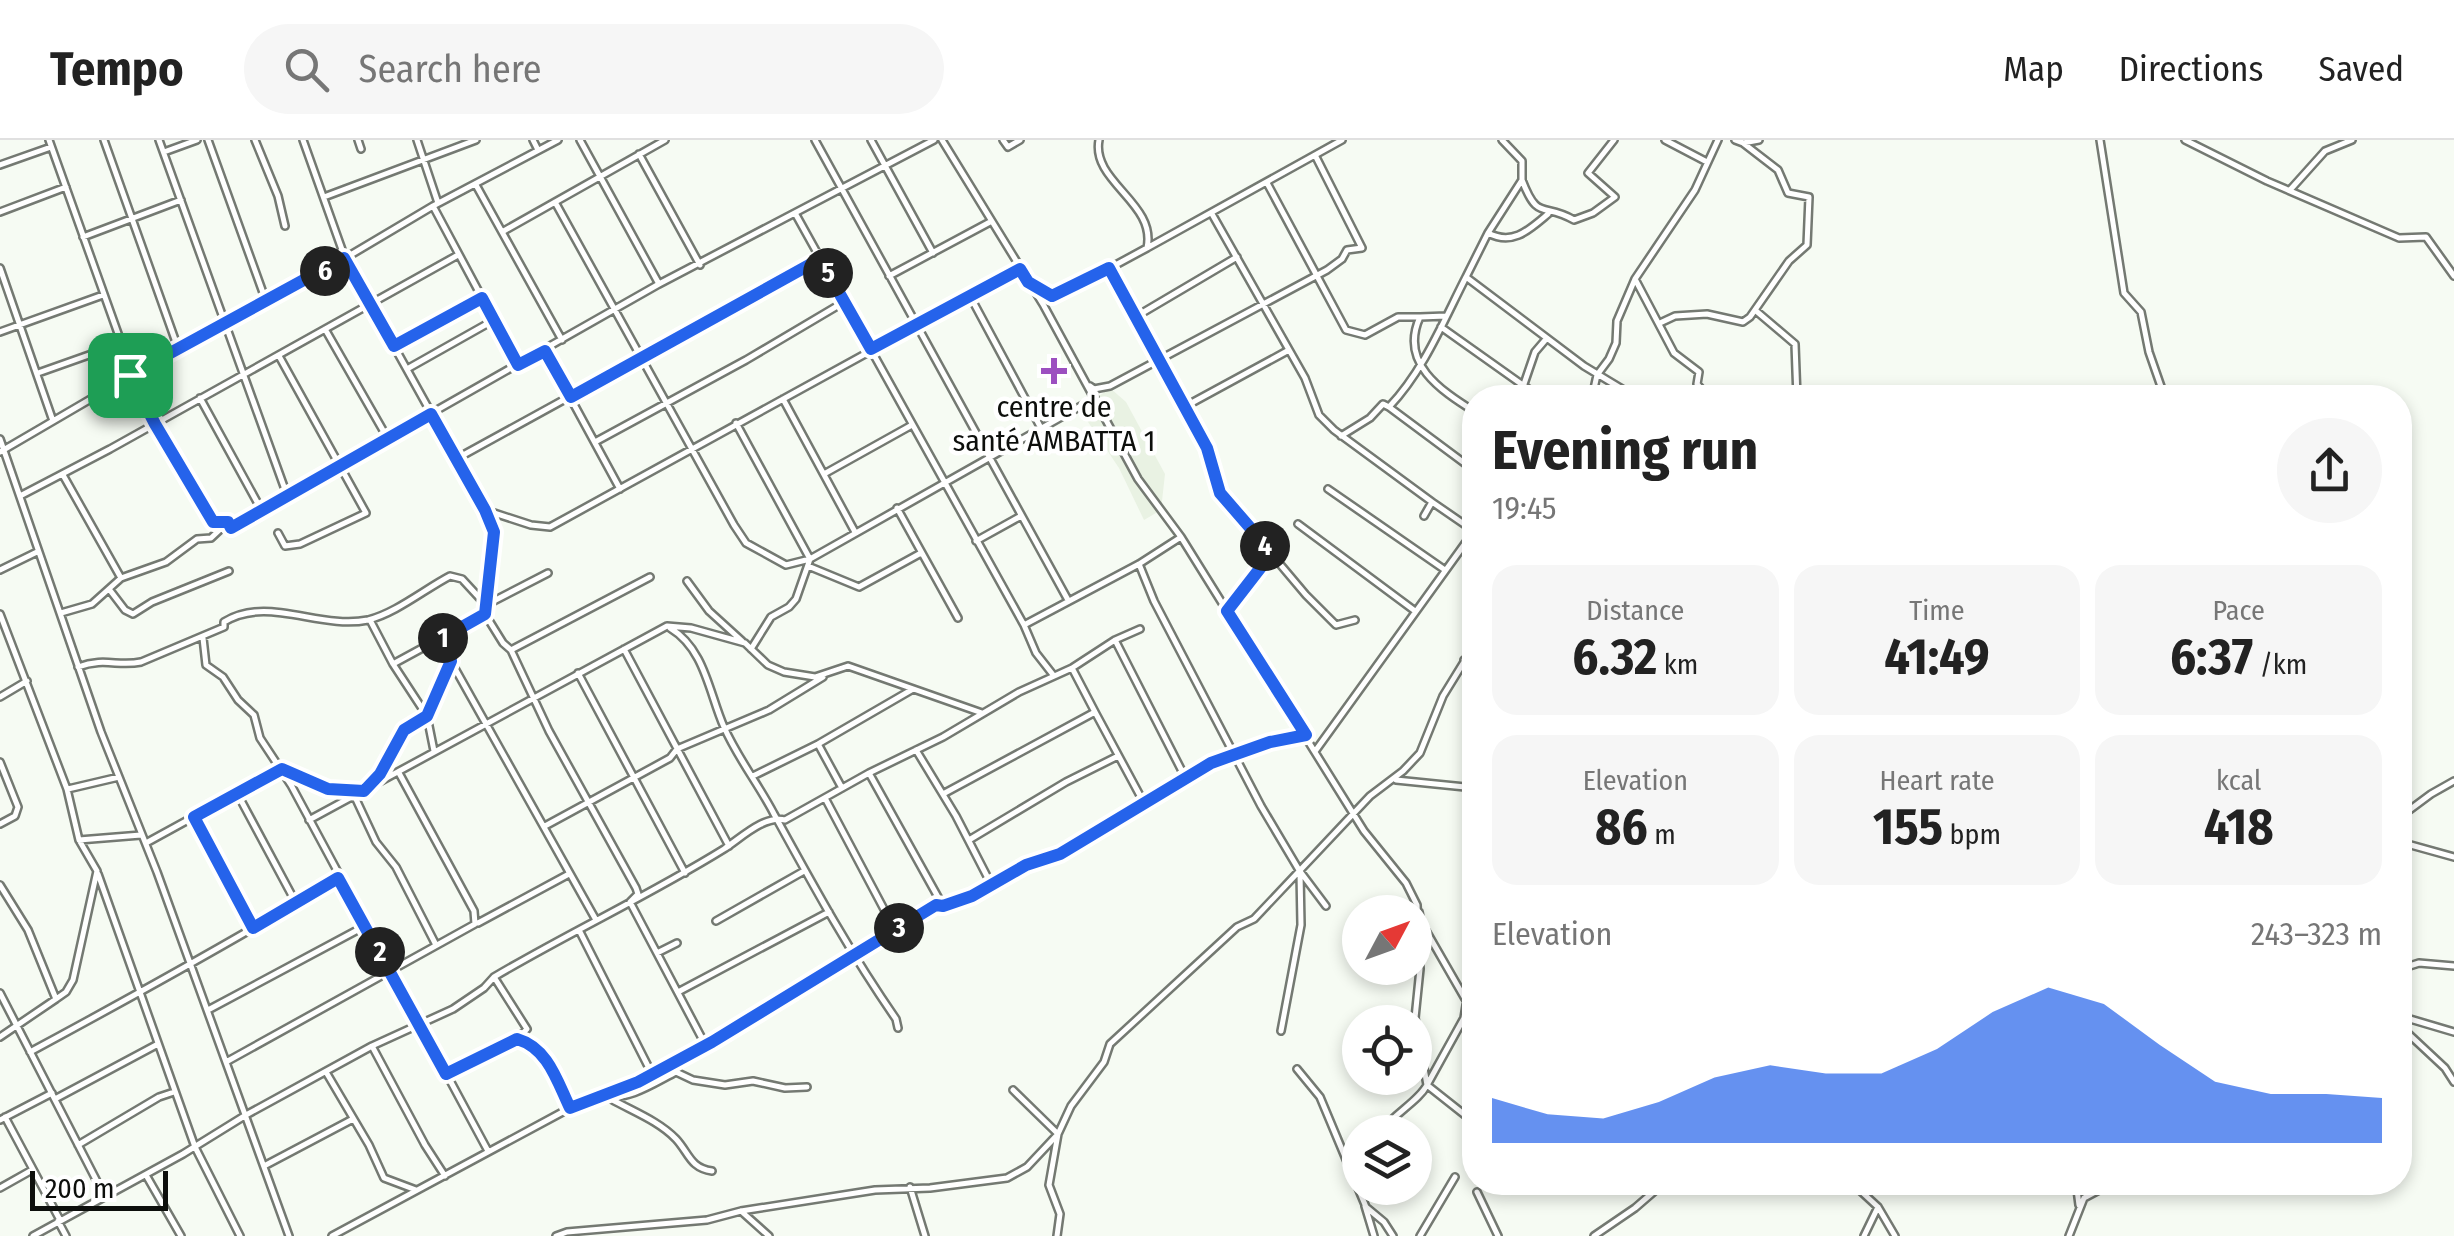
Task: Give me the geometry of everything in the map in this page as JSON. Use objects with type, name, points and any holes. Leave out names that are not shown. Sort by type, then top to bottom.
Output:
[{"type":"street","points":[[104,140],[178,348]]},
{"type":"street","points":[[159,140],[286,495]]},
{"type":"street","points":[[164,152],[197,140]]},
{"type":"street","points":[[208,140],[266,302]]},
{"type":"street","points":[[256,140],[285,226]]},
{"type":"street","points":[[303,140],[344,258],[485,510],[494,532],[492,578],[485,614],[511,650],[636,888],[638,894],[630,902]]},
{"type":"street","points":[[358,140],[361,149]]},
{"type":"street","points":[[417,140],[436,205],[458,255],[518,365]]},
{"type":"street","points":[[324,197],[476,140]]},
{"type":"street","points":[[533,140],[538,150]]},
{"type":"street","points":[[2,450],[178,348],[558,140]]},
{"type":"street","points":[[580,140],[659,284]]},
{"type":"street","points":[[502,232],[665,140]]},
{"type":"street","points":[[814,140],[1068,600]]},
{"type":"street","points":[[871,140],[933,253]]},
{"type":"street","points":[[228,522],[231,528],[659,284],[934,140]]},
{"type":"street","points":[[942,140],[1085,379],[1138,479],[1181,537],[1364,831],[1412,895]]},
{"type":"street","points":[[1003,140],[1008,147],[1020,140]]},
{"type":"street","points":[[1099,140],[1097,152],[1102,166],[1138,210],[1150,237],[1147,248]]},
{"type":"street","points":[[1028,282],[1043,293],[1060,295],[1342,140]]},
{"type":"street","points":[[1502,140],[1522,161],[1522,180],[1536,208],[1574,220],[1615,196],[1588,173],[1614,140]]},
{"type":"street","points":[[1665,140],[1708,162]]},
{"type":"street","points":[[1595,385],[1597,375],[1610,359],[1616,343],[1616,321],[1635,279],[1687,203],[1718,140]]},
{"type":"street","points":[[1660,323],[1675,316],[1708,314],[1742,322],[1789,262],[1807,246],[1809,197],[1788,193],[1778,170],[1735,140]]},
{"type":"street","points":[[1743,143],[1760,140]]},
{"type":"street","points":[[2100,140],[2124,293],[2141,312],[2161,385]]},
{"type":"street","points":[[2184,140],[2398,238],[2426,237],[2454,276]]},
{"type":"street","points":[[2290,190],[2325,151],[2352,140]]},
{"type":"street","points":[[0,165],[50,143],[130,375],[213,522],[228,522]]},
{"type":"street","points":[[638,154],[700,265]]},
{"type":"street","points":[[1085,379],[1099,389],[1339,261],[1347,250],[1362,248],[1315,155]]},
{"type":"street","points":[[1389,408],[1421,366],[1488,233],[1522,180]]},
{"type":"street","points":[[1267,183],[1341,324],[1365,335],[1398,317],[1446,316]]},
{"type":"street","points":[[476,184],[562,340]]},
{"type":"street","points":[[0,212],[66,187]]},
{"type":"street","points":[[83,237],[181,200]]},
{"type":"street","points":[[554,202],[746,542],[786,565],[809,562],[855,532],[1095,398]]},
{"type":"street","points":[[1488,233],[1515,238],[1550,212]]},
{"type":"street","points":[[794,213],[1036,653],[1054,676]]},
{"type":"street","points":[[1212,214],[1305,378],[1319,415],[1341,436],[1462,522]]},
{"type":"street","points":[[890,276],[990,222]]},
{"type":"street","points":[[20,496],[372,306],[458,255]]},
{"type":"street","points":[[1137,316],[1237,257]]},
{"type":"street","points":[[456,459],[820,259]]},
{"type":"street","points":[[0,268],[53,420]]},
{"type":"street","points":[[1109,268],[1207,448],[1220,493],[1336,625],[1355,620]]},
{"type":"street","points":[[485,510],[550,527],[1020,269]]},
{"type":"street","points":[[1466,277],[1614,385]]},
{"type":"street","points":[[1635,279],[1674,353],[1699,372],[1698,385]]},
{"type":"street","points":[[0,332],[103,295]]},
{"type":"street","points":[[970,295],[1042,430]]},
{"type":"street","points":[[394,346],[482,298]]},
{"type":"street","points":[[595,442],[844,302]]},
{"type":"street","points":[[1755,310],[1795,344],[1796,385]]},
{"type":"street","points":[[1420,316],[1413,339],[1421,366],[1443,392],[1462,404]]},
{"type":"street","points":[[406,369],[494,320]]},
{"type":"street","points":[[1441,327],[1524,384],[1546,338]]},
{"type":"street","points":[[326,329],[388,439]]},
{"type":"street","points":[[38,373],[120,344]]},
{"type":"street","points":[[1185,406],[1289,350]]},
{"type":"street","points":[[545,351],[620,489]]},
{"type":"street","points":[[278,356],[366,512],[300,544],[286,546],[278,533]]},
{"type":"street","points":[[200,398],[262,511]]},
{"type":"street","points":[[783,399],[855,532]]},
{"type":"street","points":[[1341,436],[1370,418],[1382,404],[1462,461]]},
{"type":"street","points":[[736,423],[809,562],[859,587],[921,552]]},
{"type":"street","points":[[824,474],[912,426]]},
{"type":"street","points":[[0,439],[78,668],[289,1236]]},
{"type":"street","points":[[63,475],[122,578]]},
{"type":"street","points":[[1328,489],[1444,570]]},
{"type":"street","points":[[1424,516],[1432,502]]},
{"type":"street","points":[[898,508],[958,618]]},
{"type":"street","points":[[975,541],[1021,516]]},
{"type":"street","points":[[61,614],[92,604],[122,578],[166,562],[198,538],[210,538],[228,522]]},
{"type":"street","points":[[1298,524],[1414,612]]},
{"type":"street","points":[[1024,625],[1139,564],[1181,537]]},
{"type":"street","points":[[1316,750],[1462,546]]},
{"type":"street","points":[[0,570],[38,552]]},
{"type":"street","points":[[1227,611],[1272,553]]},
{"type":"street","points":[[748,646],[772,617],[790,608],[809,562]]},
{"type":"street","points":[[1139,564],[1154,601],[1234,754],[1300,870],[1326,906]]},
{"type":"street","points":[[110,588],[133,614],[152,602],[229,572]]},
{"type":"street","points":[[486,604],[548,573]]},
{"type":"street","points":[[78,668],[101,660],[141,662],[203,638],[224,628],[224,622],[234,616],[255,610],[296,618],[370,620],[450,576],[462,579],[486,604]]},
{"type":"street","points":[[511,650],[650,577]]},
{"type":"street","points":[[687,581],[709,611],[768,665],[815,677],[848,666],[862,669],[982,713]]},
{"type":"street","points":[[0,614],[3,635],[26,681],[67,789],[79,840],[97,871],[195,1148],[240,1236]]},
{"type":"street","points":[[393,664],[485,614]]},
{"type":"street","points":[[370,620],[427,716],[434,751]]},
{"type":"street","points":[[309,820],[667,626],[690,628],[748,646]]},
{"type":"street","points":[[667,626],[688,643],[702,668],[724,728],[898,1028]]},
{"type":"street","points":[[33,1236],[372,1046],[470,999],[494,977],[777,818],[785,820],[1140,629]]},
{"type":"street","points":[[203,638],[206,665],[223,677],[254,715],[260,738],[282,769],[488,1152]]},
{"type":"street","points":[[439,640],[596,920]]},
{"type":"street","points":[[1115,640],[1185,777]]},
{"type":"street","points":[[624,649],[729,846]]},
{"type":"street","points":[[282,769],[328,789],[364,791],[380,774],[404,730],[427,716],[451,661]]},
{"type":"street","points":[[1057,1236],[1060,1214],[1049,1185],[1058,1134],[1071,1106],[1104,1062],[1110,1044],[1237,927],[1254,918],[1370,796],[1420,753],[1443,696],[1462,663]]},
{"type":"street","points":[[1072,668],[1144,803]]},
{"type":"street","points":[[545,826],[670,758],[677,749],[770,710],[834,670]]},
{"type":"street","points":[[578,673],[685,873]]},
{"type":"street","points":[[0,697],[26,681]]},
{"type":"street","points":[[753,776],[818,744],[914,688]]},
{"type":"street","points":[[943,794],[1095,712]]},
{"type":"street","points":[[332,1236],[570,1108],[606,1096],[706,1046],[936,905],[972,896],[1044,856],[1060,854],[1185,777],[1234,754],[1306,735]]},
{"type":"street","points":[[818,744],[842,788]]},
{"type":"street","points":[[916,750],[991,883]]},
{"type":"street","points":[[969,840],[1120,756]]},
{"type":"street","points":[[0,762],[18,807],[15,816],[0,824]]},
{"type":"street","points":[[146,844],[282,769]]},
{"type":"street","points":[[869,773],[943,906]]},
{"type":"street","points":[[399,774],[474,911],[475,924]]},
{"type":"street","points":[[67,789],[119,778]]},
{"type":"street","points":[[1392,779],[1462,787]]},
{"type":"street","points":[[2412,809],[2454,782]]},
{"type":"street","points":[[237,793],[296,903]]},
{"type":"street","points":[[354,795],[376,842],[396,867],[436,946]]},
{"type":"street","points":[[825,798],[895,930]]},
{"type":"street","points":[[194,817],[253,928]]},
{"type":"street","points":[[79,840],[142,834]]},
{"type":"street","points":[[2412,845],[2454,857]]},
{"type":"street","points":[[1280,1031],[1301,926],[1300,870]]},
{"type":"street","points":[[0,1037],[66,992],[73,980],[97,871]]},
{"type":"street","points":[[716,920],[804,871]]},
{"type":"street","points":[[226,1062],[570,873]]},
{"type":"street","points":[[30,1052],[103,1015],[338,878]]},
{"type":"street","points":[[0,885],[28,930],[56,999]]},
{"type":"street","points":[[630,902],[706,1046]]},
{"type":"street","points":[[678,992],[828,912]]},
{"type":"street","points":[[208,1010],[365,926]]},
{"type":"street","points":[[579,930],[657,1081]]},
{"type":"street","points":[[1432,940],[1462,991]]},
{"type":"street","points":[[656,952],[677,943]]},
{"type":"street","points":[[2412,965],[2454,966]]},
{"type":"street","points":[[446,1074],[517,1039],[527,1029],[494,977]]},
{"type":"street","points":[[0,993],[105,1197]]},
{"type":"street","points":[[2412,1020],[2454,1032]]},
{"type":"street","points":[[1432,1076],[1462,1022]]},
{"type":"street","points":[[2412,1037],[2445,1068],[2454,1082]]},
{"type":"street","points":[[517,1039],[532,1043],[541,1051],[570,1108]]},
{"type":"street","points":[[66,1236],[2,1118],[158,1044]]},
{"type":"street","points":[[372,1046],[445,1176]]},
{"type":"street","points":[[1297,1070],[1320,1097],[1366,1207],[1374,1236]]},
{"type":"street","points":[[326,1072],[370,1145],[384,1178],[416,1190]]},
{"type":"street","points":[[606,1096],[632,1093],[676,1072],[693,1080],[725,1085],[753,1080],[784,1088],[807,1087]]},
{"type":"street","points":[[1432,1089],[1462,1112]]},
{"type":"street","points":[[1013,1090],[1058,1134]]},
{"type":"street","points":[[78,1145],[174,1092]]},
{"type":"street","points":[[1394,1115],[1421,1095]]},
{"type":"street","points":[[606,1096],[662,1128],[681,1145],[694,1165],[712,1171]]},
{"type":"street","points":[[264,1166],[353,1119]]},
{"type":"street","points":[[556,1236],[708,1220],[740,1211],[910,1187],[1007,1178],[1027,1167],[1058,1134]]},
{"type":"street","points":[[0,1188],[32,1170]]},
{"type":"street","points":[[146,1174],[181,1236]]},
{"type":"street","points":[[1420,1236],[1454,1177]]},
{"type":"street","points":[[910,1187],[925,1236]]},
{"type":"street","points":[[1478,1195],[1498,1236]]},
{"type":"street","points":[[1594,1236],[1650,1195]]},
{"type":"street","points":[[1865,1195],[1878,1207],[1895,1236]]},
{"type":"street","points":[[2078,1195],[2079,1208]]},
{"type":"street","points":[[2069,1236],[2079,1208],[2090,1195]]},
{"type":"street","points":[[1366,1207],[1393,1236]]},
{"type":"street","points":[[1864,1236],[1878,1207]]},
{"type":"street","points":[[740,1211],[770,1236]]},
{"type":"shaded area","points":[[1110,388],[1126,402],[1165,474],[1161,510],[1144,520],[1119,468],[1080,410]]},
{"type":"place","name":"centre de santé AMBATTA 1","points":[[1054,371]]},
{"type":"route","points":[[344,258],[394,346],[482,298],[518,365],[545,351],[571,397],[820,259],[871,349],[1020,269],[1028,282],[1052,296],[1109,268],[1207,448],[1220,493],[1272,553],[1227,611],[1306,735],[1270,742],[1211,763],[1060,854],[1044,856],[972,896],[936,905],[742,1026],[638,1082],[570,1108],[541,1051],[532,1043],[517,1039],[446,1074],[338,878],[253,928],[194,817],[282,769],[338,792],[364,791],[380,774],[404,730],[427,716],[451,661],[439,640],[485,614],[492,578],[494,532],[485,510],[431,414],[231,528],[228,522],[213,522],[130,375],[344,258]]}]
